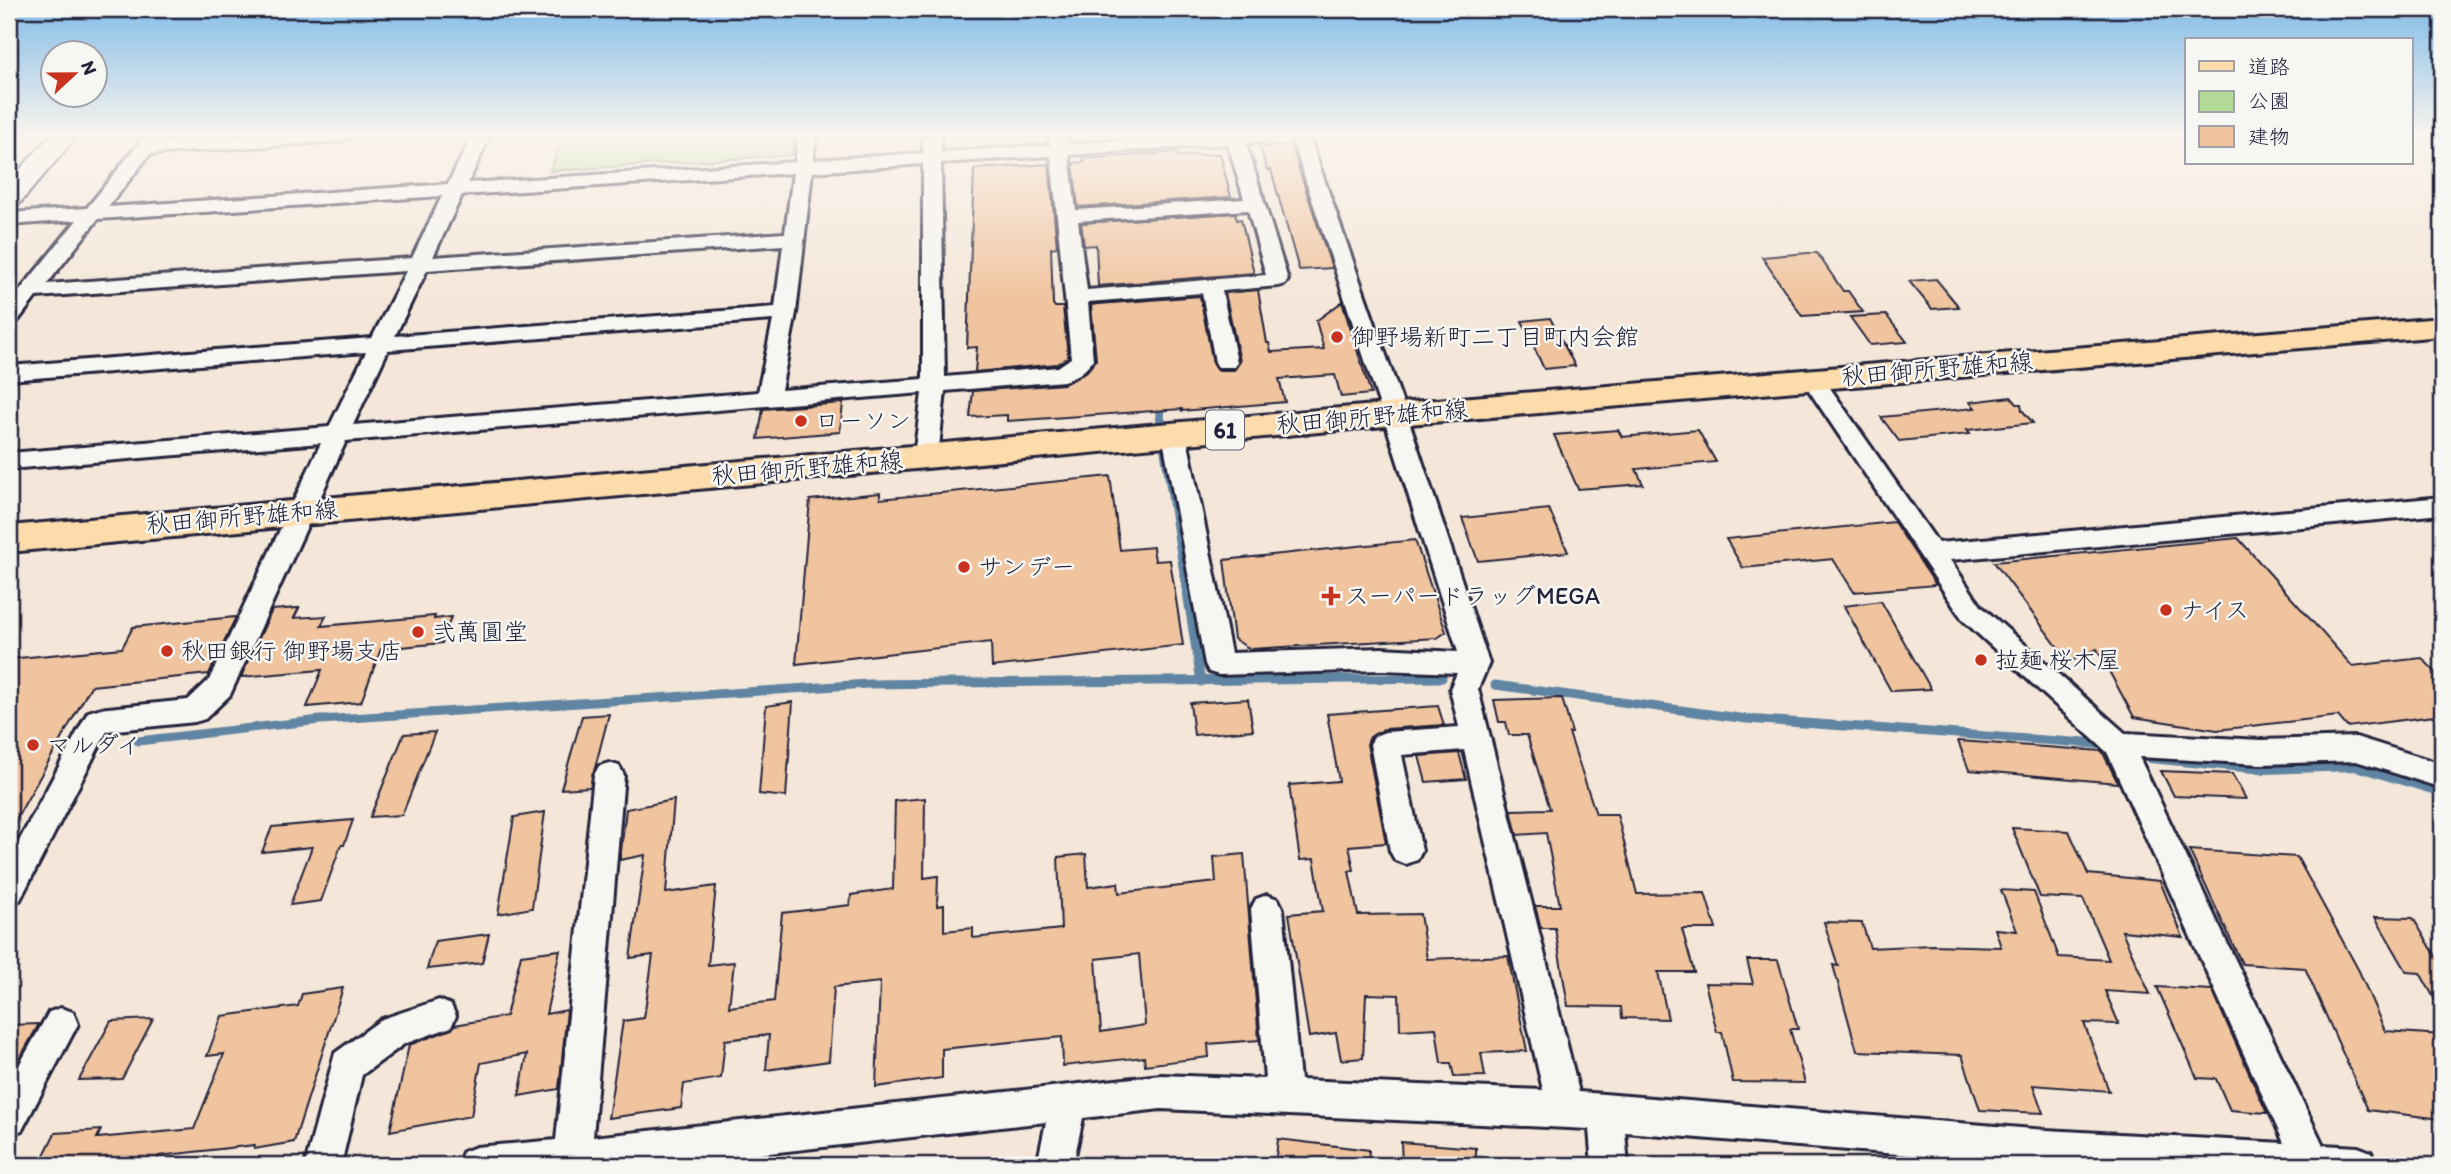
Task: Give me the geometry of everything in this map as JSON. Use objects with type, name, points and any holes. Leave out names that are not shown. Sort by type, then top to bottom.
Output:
[{"type":"main road","name":"秋田御所野雄和線","points":[[9,539],[1174,434],[2442,327]]},
{"type":"street","points":[[9,317],[111,191]]},
{"type":"street","points":[[9,219],[430,191]]},
{"type":"street","points":[[9,890],[98,720],[195,711],[220,687],[337,434],[455,191]]},
{"type":"street","points":[[768,397],[785,313],[799,191]]},
{"type":"street","points":[[926,457],[933,386],[931,191]]},
{"type":"street","points":[[9,461],[1064,374],[1082,360],[1064,191]]},
{"type":"street","points":[[1077,297],[1278,280],[1251,191]]},
{"type":"street","points":[[1319,191],[1475,663],[1464,689],[1565,1109]]},
{"type":"street","points":[[1067,216],[1255,204]]},
{"type":"street","points":[[29,291],[793,238]]},
{"type":"street","points":[[1211,286],[1226,362]]},
{"type":"street","points":[[9,373],[785,313]]},
{"type":"street","points":[[1813,380],[1972,613],[2118,744],[2312,1162]]},
{"type":"street","points":[[1174,434],[1219,664],[1381,659],[1475,663]]},
{"type":"street","points":[[1930,553],[2442,505]]},
{"type":"street","points":[[1406,851],[1385,744],[1476,738]]},
{"type":"street","points":[[2118,744],[2261,752],[2356,749],[2442,776]]},
{"type":"street","points":[[573,1157],[609,775]]},
{"type":"street","points":[[1267,909],[1284,1098]]},
{"type":"street","points":[[323,1165],[347,1065],[394,1031],[439,1016]]},
{"type":"street","points":[[9,1117],[61,1024]]},
{"type":"street","points":[[476,1165],[573,1157],[1161,1093],[1565,1109],[2179,1160],[2358,1165]]},
{"type":"street","points":[[1055,1165],[1068,1102]]},
{"type":"street","points":[[1605,1112],[1610,1165]]},
{"type":"building","points":[[973,191],[1052,191],[1057,247],[1051,248],[1053,304],[1055,307],[1063,307],[1068,357],[1057,364],[975,372],[977,347],[967,348]]},
{"type":"building","points":[[1076,191],[1229,191],[1231,197],[1078,207]]},
{"type":"building","points":[[1277,191],[1306,191],[1332,268],[1299,270]]},
{"type":"building","points":[[1235,213],[1237,220],[1241,219],[1254,273],[1098,286],[1096,245],[1084,246],[1081,223]]},
{"type":"building","points":[[1817,253],[1843,291],[1848,291],[1863,312],[1802,316],[1762,257]]},
{"type":"building","points":[[1936,279],[1959,307],[1932,309],[1909,281]]},
{"type":"building","points":[[1258,290],[1271,352],[1324,349],[1316,321],[1342,302],[1371,394],[1341,397],[1335,375],[1279,379],[1285,402],[1007,421],[1007,415],[970,417],[973,391],[1064,384],[1086,372],[1096,360],[1091,305],[1200,296],[1213,363],[1218,370],[1234,370],[1240,361],[1225,293]]},
{"type":"building","points":[[1886,315],[1907,342],[1870,345],[1850,317]]},
{"type":"building","points":[[1550,318],[1575,366],[1544,369],[1522,321]]},
{"type":"building","points":[[2011,397],[2017,404],[2021,404],[2022,410],[2033,423],[1967,430],[1970,434],[1899,441],[1881,417],[1975,408],[1970,402]]},
{"type":"building","name":"ローソン","points":[[843,403],[840,432],[758,439],[763,409]]},
{"type":"building","points":[[1618,430],[1622,437],[1698,430],[1716,462],[1636,469],[1643,484],[1578,489],[1554,435]]},
{"type":"building","name":"サンデー","points":[[1110,476],[1120,550],[1153,547],[1155,561],[1170,560],[1183,645],[992,667],[991,642],[796,664],[810,500],[880,493],[880,499]]},
{"type":"building","points":[[1549,509],[1568,552],[1478,561],[1462,518]]},
{"type":"building","points":[[1894,522],[1936,585],[1854,592],[1833,559],[1743,568],[1726,539]]},
{"type":"building","name":"ナイス","points":[[2238,538],[2352,666],[2422,658],[2442,679],[2442,715],[2347,727],[2338,716],[2217,730],[2134,717],[2097,649],[2069,662],[1994,562]]},
{"type":"building","name":"スーパードラッグMEGA","points":[[1415,540],[1446,632],[1437,638],[1250,649],[1234,639],[1224,560]]},
{"type":"building","points":[[1881,601],[1931,689],[1891,691],[1844,606]]},
{"type":"building","points":[[299,608],[294,618],[326,616],[321,626],[435,616],[434,619],[451,617],[442,643],[381,649],[361,702],[307,707],[322,670],[241,677],[272,610]]},
{"type":"building","points":[[236,617],[209,674],[91,686],[9,832],[9,659],[122,648],[133,627]]},
{"type":"building","points":[[1562,698],[1572,733],[1569,733],[1596,814],[1617,814],[1637,894],[1705,893],[1716,929],[1682,929],[1694,972],[1658,972],[1668,1019],[1622,1018],[1621,1007],[1568,1006],[1555,928],[1541,928],[1535,906],[1560,906],[1546,833],[1517,835],[1511,810],[1550,809],[1527,735],[1509,735],[1506,722],[1499,722],[1494,700]]},
{"type":"building","points":[[1248,699],[1253,730],[1194,735],[1190,703]]},
{"type":"building","points":[[793,702],[786,797],[759,794],[766,706]]},
{"type":"building","points":[[1438,706],[1444,725],[1385,729],[1370,737],[1367,744],[1386,843],[1349,846],[1354,870],[1349,871],[1358,915],[1420,914],[1427,959],[1508,956],[1527,1051],[1481,1053],[1485,1076],[1454,1077],[1451,1063],[1441,1063],[1436,1028],[1400,1030],[1399,995],[1366,994],[1363,1058],[1341,1060],[1336,1033],[1309,1037],[1289,914],[1323,911],[1314,859],[1300,860],[1289,785],[1339,781],[1327,714]]},
{"type":"building","points":[[609,714],[590,787],[561,789],[582,716]]},
{"type":"building","points":[[435,732],[402,815],[370,817],[404,734]]},
{"type":"building","points":[[1958,741],[2102,751],[2118,783],[1969,770]]},
{"type":"building","points":[[1459,753],[1466,779],[1426,782],[1419,756]]},
{"type":"building","points":[[2161,771],[2232,774],[2246,799],[2174,796]]},
{"type":"building","points":[[925,798],[924,878],[938,876],[937,906],[944,905],[944,931],[973,928],[973,938],[1061,929],[1058,857],[1086,854],[1088,887],[1118,883],[1119,893],[1216,882],[1214,857],[1244,854],[1259,1040],[1208,1044],[1209,1057],[1145,1065],[1144,1057],[1063,1066],[1062,1037],[942,1049],[942,1078],[876,1087],[880,982],[834,987],[829,1061],[766,1070],[769,1035],[725,1040],[721,1078],[684,1084],[681,1108],[608,1118],[623,1021],[644,1018],[653,955],[630,958],[645,855],[620,860],[626,809],[674,800],[666,893],[716,886],[708,965],[734,962],[729,1007],[774,1001],[782,913],[850,905],[851,895],[893,889],[895,801]],"holes":[[[1139,954],[1145,1025],[1101,1032],[1096,959]]]},
{"type":"building","points":[[545,812],[532,908],[498,914],[514,817]]},
{"type":"building","points":[[353,820],[321,901],[290,905],[312,847],[262,852],[272,827]]},
{"type":"building","points":[[2012,828],[2069,831],[2088,874],[2160,881],[2183,937],[2122,931],[2150,994],[2105,991],[2119,1024],[2084,1023],[2109,1091],[2033,1085],[2043,1113],[1980,1110],[1962,1055],[1857,1051],[1833,965],[1838,966],[1824,922],[1862,923],[1870,948],[1932,945],[2001,947],[1995,929],[2017,931],[2001,890],[2034,892],[2059,957],[2109,960],[2083,899],[2040,897]]},
{"type":"building","points":[[2189,850],[2297,857],[2359,971],[2385,1031],[2442,1035],[2442,1119],[2368,1110],[2305,968],[2242,964]]},
{"type":"building","points":[[2375,917],[2413,918],[2442,966],[2442,1012],[2420,973],[2407,972]]},
{"type":"building","points":[[489,934],[482,963],[427,969],[435,941]]},
{"type":"building","points":[[560,950],[546,1014],[567,1010],[559,1089],[519,1096],[527,1054],[481,1063],[471,1116],[390,1131],[409,1045],[452,1029],[455,1025],[506,1016],[521,955]]},
{"type":"building","points":[[1747,960],[1778,960],[1798,1029],[1790,1029],[1805,1083],[1733,1082],[1722,1032],[1717,1032],[1705,983],[1753,984]]},
{"type":"building","points":[[2157,987],[2212,990],[2267,1113],[2230,1110],[2216,1079],[2197,1078]]},
{"type":"building","points":[[343,988],[294,1142],[254,1149],[255,1145],[159,1156],[155,1165],[39,1165],[55,1133],[101,1130],[97,1138],[194,1129],[224,1054],[207,1056],[222,1016],[298,1006],[302,994]]},
{"type":"building","points":[[153,1019],[122,1079],[79,1080],[111,1021]]},
{"type":"building","points":[[39,1024],[20,1058],[9,1058],[9,1025]]},
{"type":"building","points":[[1278,1139],[1369,1150],[1368,1165],[1275,1165]]},
{"type":"building","points":[[1401,1142],[1476,1148],[1476,1165],[1402,1165]]},
{"type":"waterway","points":[[1158,401],[1159,405]]},
{"type":"waterway","points":[[1158,403],[1161,421]]},
{"type":"waterway","points":[[1165,451],[1201,681]]},
{"type":"waterway","points":[[1201,681],[1442,678]]},
{"type":"waterway","points":[[138,741],[320,720],[868,684],[1201,681]]},
{"type":"waterway","points":[[1495,685],[1747,719],[2100,744],[2078,742]]},
{"type":"waterway","points":[[2150,758],[2264,769],[2356,766],[2442,792]]},
{"type":"place","name":"御野場新町二丁目町内会館","points":[[1337,337]]},
{"type":"place","name":"ローソン","points":[[801,421]]},
{"type":"place","name":"サンデー","points":[[964,567]]},
{"type":"place","name":"スーパードラッグMEGA","points":[[1331,596]]},
{"type":"place","name":"ナイス","points":[[2166,610]]},
{"type":"place","name":"弐萬圓堂","points":[[418,632]]},
{"type":"place","name":"秋田銀行 御野場支店","points":[[167,651]]},
{"type":"place","name":"拉麺 桜木屋","points":[[1981,660]]},
{"type":"place","name":"マルダイ","points":[[33,745]]}]
